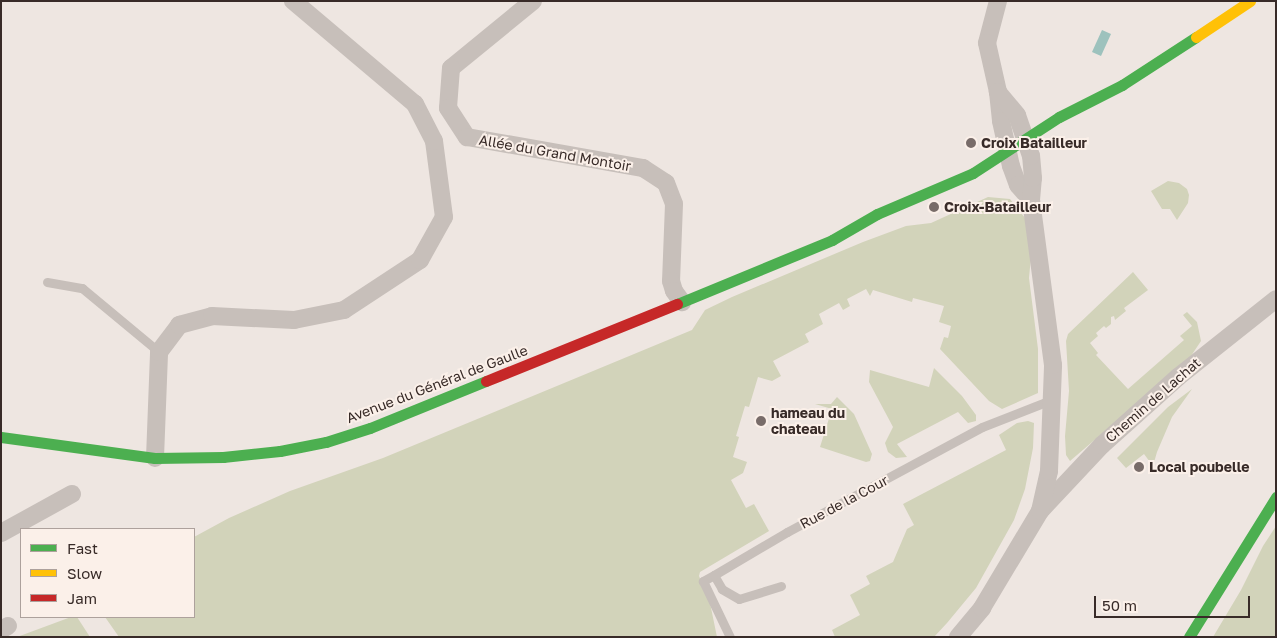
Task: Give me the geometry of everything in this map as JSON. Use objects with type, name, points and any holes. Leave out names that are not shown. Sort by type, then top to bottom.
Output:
[{"type":"street","points":[[155,458],[159,352],[179,324],[193,319],[212,316],[294,320],[344,310],[420,260],[444,216],[434,141],[415,104],[293,1]]},
{"type":"street","name":"Allée du Grand Montoir","points":[[534,1],[451,68],[448,108],[467,137],[643,168],[666,183],[674,204],[671,281],[674,291],[682,302]]},
{"type":"street","points":[[998,1],[987,43],[998,92],[1007,162],[1018,185],[1031,200]]},
{"type":"street","name":"Avenue du Général de Gaulle","points":[[1,437],[81,450],[155,458],[248,456],[280,451],[345,436],[400,418],[832,240],[877,214],[973,173],[1007,162],[1032,148],[1059,117],[1122,84],[1250,1]]},
{"type":"street","name":"Avenue du Général de Gaulle","points":[[1081,119],[1122,84]]},
{"type":"street","points":[[958,637],[982,608],[1040,511],[1049,471],[1050,400],[1053,365],[1031,200],[1033,178],[1032,148],[1017,115],[998,92]]},
{"type":"street","name":"Avenue du Général de Gaulle","points":[[1007,162],[1032,148]]},
{"type":"street","name":"Avenue du Général de Gaulle","points":[[832,240],[875,230]]},
{"type":"street","name":"Chemin de Lachat","points":[[1040,511],[1102,445],[1178,377],[1276,299]]},
{"type":"street","points":[[1,533],[72,494]]},
{"type":"street","points":[[1189,637],[1276,497]]},
{"type":"lane","points":[[47,282],[82,288],[159,352]]},
{"type":"lane","name":"Rue de la Cour","points":[[714,575],[787,532],[982,427],[1050,400]]},
{"type":"lane","points":[[730,637],[703,581],[714,575],[722,589],[739,599],[781,586]]},
{"type":"green space","points":[[1168,181],[1179,183],[1187,189],[1189,195],[1188,203],[1177,220],[1170,209],[1162,209],[1151,191]]},
{"type":"green space","points":[[988,197],[1010,199],[1025,218],[1032,246],[1029,278],[1038,349],[1038,393],[1002,409],[989,401],[940,349],[944,337],[948,338],[951,326],[939,322],[944,306],[913,298],[912,302],[873,290],[870,296],[866,289],[847,299],[850,306],[843,310],[839,303],[819,314],[823,324],[805,334],[809,342],[773,361],[781,376],[772,381],[758,377],[749,407],[745,406],[736,436],[739,437],[733,457],[747,462],[743,473],[731,480],[746,508],[754,504],[769,531],[700,572],[699,576],[710,603],[717,637],[119,637],[106,618],[195,618],[195,536],[229,518],[290,491],[383,458],[692,330],[705,310],[732,297],[906,226],[931,223]]},
{"type":"green space","points":[[1133,272],[1148,290],[1124,308],[1126,311],[1115,320],[1114,316],[1111,317],[1111,324],[1106,328],[1104,326],[1096,333],[1098,336],[1090,343],[1098,353],[1096,355],[1128,389],[1184,340],[1180,336],[1192,326],[1183,315],[1187,312],[1197,322],[1201,341],[1189,359],[1070,461],[1066,455],[1065,436],[1069,391],[1066,341],[1068,334]]},
{"type":"green space","points":[[934,368],[962,396],[976,415],[976,421],[968,423],[958,412],[897,444],[907,457],[896,458],[888,452],[885,443],[893,427],[869,382],[870,370],[929,387]]},
{"type":"green space","points":[[1192,389],[1172,417],[1153,466],[1144,454],[1126,468],[1117,458],[1168,407]]},
{"type":"green space","points":[[837,397],[854,414],[872,454],[870,461],[866,462],[820,447],[832,409],[815,404],[831,404]]},
{"type":"green space","points":[[1028,421],[1034,423],[1033,448],[1025,489],[1014,520],[976,588],[947,623],[934,637],[835,637],[832,630],[860,615],[850,595],[870,584],[866,576],[893,562],[907,529],[914,525],[903,504],[1006,450],[999,435],[1017,423]]},
{"type":"green space","points":[[1276,526],[1276,637],[1213,637],[1241,590],[1263,546]]},
{"type":"green space","points":[[68,618],[78,618],[90,637],[17,637]]},
{"type":"water","points":[[1102,30],[1111,34],[1101,56],[1092,52]]},
{"type":"traffic: fast","points":[[677,304],[832,240],[877,214],[973,173],[1059,117],[1122,85],[1196,37]]},
{"type":"traffic: fast","points":[[1,437],[155,458],[223,457],[280,451],[326,442],[370,428],[486,381]]},
{"type":"traffic: fast","points":[[1189,637],[1276,497]]},
{"type":"traffic: slow","points":[[1196,37],[1250,1]]},
{"type":"traffic: jam","points":[[486,381],[677,304]]},
{"type":"place","name":"Croix Batailleur","points":[[971,143]]},
{"type":"place","name":"Croix-Batailleur","points":[[934,207]]},
{"type":"place","name":"hameau du chateau","points":[[761,421]]},
{"type":"place","name":"Local poubelle","points":[[1139,467]]}]
